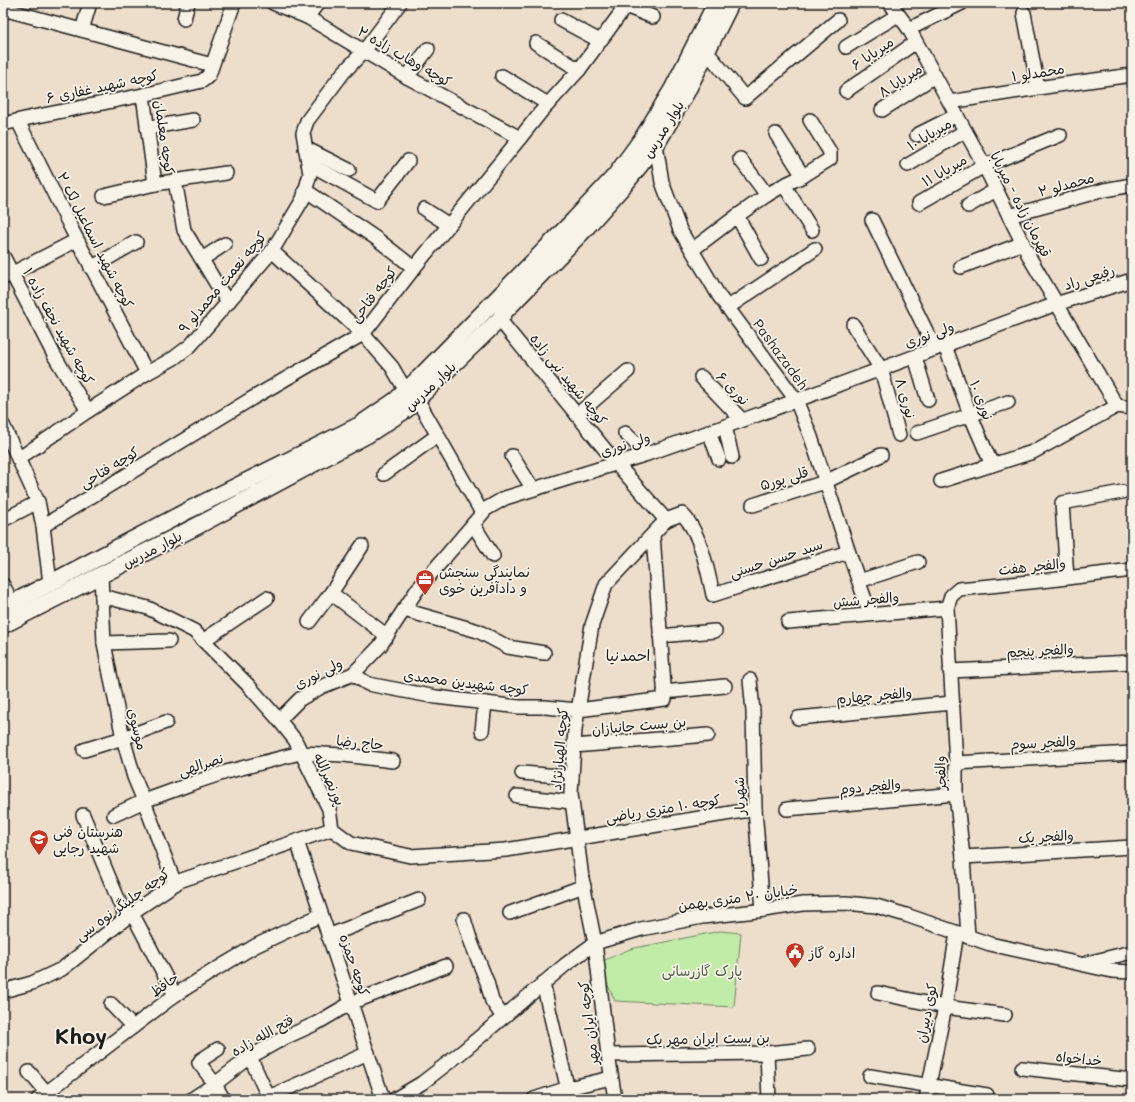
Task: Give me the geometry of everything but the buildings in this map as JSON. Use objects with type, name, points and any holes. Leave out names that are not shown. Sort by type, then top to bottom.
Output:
[{"type":"main road","name":"بلوار مدرس","points":[[8,606],[190,510],[358,426],[396,400],[412,395],[500,319],[505,311],[625,184],[656,145],[686,93],[716,3]]},
{"type":"main road","name":"بلوار مدرس","points":[[3,625],[199,525],[367,435],[407,409],[412,395],[615,176],[642,139],[672,90],[731,3]]},
{"type":"street","points":[[82,30],[90,3]]},
{"type":"street","points":[[184,19],[188,3]]},
{"type":"street","points":[[3,9],[212,65],[234,3]]},
{"type":"street","name":"کوچه وهاب زاده ۲","points":[[273,3],[307,17],[407,77],[520,138]]},
{"type":"street","points":[[307,17],[318,3]]},
{"type":"street","name":"کوچه نعمت محمدلو ۹","points":[[18,459],[88,411],[174,358],[191,345],[272,251],[303,199],[310,174],[303,133],[306,121],[343,73],[364,51],[400,3]]},
{"type":"street","name":"قهرمان زاده - میربابا","points":[[890,3],[909,29],[984,166],[1031,260],[1117,406]]},
{"type":"street","points":[[909,29],[962,3]]},
{"type":"street","points":[[624,4],[653,17]]},
{"type":"street","name":"کوچه فتاحی","points":[[43,526],[251,399],[363,334],[414,268],[520,138],[579,70],[624,4]]},
{"type":"street","points":[[1024,13],[1038,88]]},
{"type":"street","points":[[846,47],[898,15]]},
{"type":"street","points":[[562,20],[600,41]]},
{"type":"street","points":[[700,49],[744,98],[838,20]]},
{"type":"street","name":"میربابا ۶","points":[[846,90],[916,42]]},
{"type":"street","points":[[536,43],[579,70]]},
{"type":"street","points":[[407,77],[428,49]]},
{"type":"street","name":"کوچه شهید غفاری ۶","points":[[3,124],[143,95],[202,81],[209,75],[212,65]]},
{"type":"street","name":"محمدلو ۱","points":[[950,102],[1132,75]]},
{"type":"street","points":[[502,76],[548,104]]},
{"type":"street","name":"میربابا ۸","points":[[882,110],[935,76]]},
{"type":"street","name":"کوچه معلمان","points":[[143,95],[156,184]]},
{"type":"street","points":[[917,135],[957,115]]},
{"type":"street","points":[[147,128],[193,120]]},
{"type":"street","points":[[692,250],[767,195],[803,176],[830,159],[830,152],[810,120]]},
{"type":"street","name":"کوچه شهید اسماعیل لک ۲","points":[[18,121],[91,268],[147,374]]},
{"type":"street","name":"میربابا ۱۰","points":[[908,165],[965,131]]},
{"type":"street","points":[[776,134],[803,176]]},
{"type":"street","name":"میربابا ۱۱","points":[[919,203],[984,166],[1060,135]]},
{"type":"street","name":"Pashazadeh","points":[[656,145],[662,182],[680,230],[727,308],[796,400],[811,437],[848,552],[870,614]]},
{"type":"street","points":[[305,148],[349,170]]},
{"type":"street","points":[[740,159],[767,195]]},
{"type":"street","points":[[308,163],[377,201],[408,161]]},
{"type":"street","points":[[104,196],[156,184],[226,173]]},
{"type":"street","points":[[175,181],[184,230],[228,303]]},
{"type":"street","points":[[784,185],[812,230]]},
{"type":"street","name":"محمدلو ۲","points":[[1009,216],[1104,190],[1132,185]]},
{"type":"street","points":[[305,190],[377,239],[414,268]]},
{"type":"street","points":[[968,206],[996,190]]},
{"type":"street","points":[[424,209],[449,225]]},
{"type":"street","points":[[737,216],[762,259]]},
{"type":"street","name":"نوری ۱۰","points":[[872,220],[940,347],[992,465]]},
{"type":"street","points":[[7,276],[77,240]]},
{"type":"street","points":[[91,268],[136,242]]},
{"type":"street","points":[[961,267],[1023,243]]},
{"type":"street","points":[[202,259],[225,244]]},
{"type":"street","points":[[727,308],[815,249]]},
{"type":"street","points":[[272,251],[363,334],[392,367],[438,435],[482,513]]},
{"type":"street","name":"کوچه شهید نجف زاده ۱","points":[[3,256],[7,276],[88,411]]},
{"type":"street","name":"رفیعی راد","points":[[1056,304],[1132,280]]},
{"type":"street","name":"ولی نوری","points":[[279,720],[300,699],[321,687],[353,674],[380,646],[417,590],[482,513],[505,498],[647,454],[915,357],[1056,304]]},
{"type":"street","name":"کوچه شهید نبی زاده","points":[[500,319],[616,464],[666,520]]},
{"type":"street","name":"نوری ۸","points":[[853,325],[881,369],[899,435]]},
{"type":"street","points":[[915,357],[928,400]]},
{"type":"street","points":[[577,415],[628,371]]},
{"type":"street","name":"نوری ۶","points":[[701,377],[742,420]]},
{"type":"street","points":[[917,434],[970,414],[1008,402]]},
{"type":"street","points":[[942,481],[1033,452],[1117,406],[1132,408]]},
{"type":"street","points":[[3,425],[38,502],[43,526],[50,583]]},
{"type":"street","points":[[725,426],[732,457]]},
{"type":"street","points":[[709,432],[719,459]]},
{"type":"street","points":[[625,433],[647,454]]},
{"type":"street","points":[[384,474],[438,435]]},
{"type":"street","name":"قلی پور۵","points":[[753,505],[826,482],[881,455]]},
{"type":"street","points":[[512,456],[533,489]]},
{"type":"street","points":[[1067,578],[1062,503],[1122,492]]},
{"type":"street","points":[[3,520],[38,502]]},
{"type":"street","name":"سید حسن حسنی","points":[[666,520],[682,514],[686,518],[695,533],[705,560],[713,595],[848,552]]},
{"type":"street","points":[[666,520],[653,535],[664,692],[725,686]]},
{"type":"street","points":[[473,524],[493,556]]},
{"type":"street","name":"کوچه الهیارنژاد","points":[[595,943],[584,886],[571,793],[575,729],[592,625],[606,584],[653,535]]},
{"type":"street","points":[[309,622],[331,593],[362,546]]},
{"type":"street","points":[[859,581],[918,562]]},
{"type":"street","name":"والفجر هفت","points":[[947,608],[951,596],[959,590],[1132,570]]},
{"type":"street","name":"موسوی","points":[[101,575],[104,643],[123,738],[134,777],[175,884]]},
{"type":"street","points":[[3,585],[8,606]]},
{"type":"street","points":[[331,593],[387,636]]},
{"type":"street","name":"پورنصرالله","points":[[102,596],[148,608],[194,631],[204,640],[248,684],[295,740],[300,753],[329,809],[332,829],[351,843],[410,856],[506,850],[577,838]]},
{"type":"street","points":[[204,640],[267,598]]},
{"type":"street","name":"والفجر شش","points":[[788,622],[947,608]]},
{"type":"street","name":"والفجر","points":[[947,608],[956,763],[956,794],[963,857],[962,935]]},
{"type":"street","points":[[404,610],[478,631],[508,647],[544,653]]},
{"type":"street","points":[[660,636],[716,632]]},
{"type":"street","points":[[104,643],[169,641]]},
{"type":"street","name":"والفجر پنجم","points":[[950,670],[1132,662]]},
{"type":"street","name":"کوچه شهیدین محمدی","points":[[353,674],[368,684],[436,697],[519,707],[545,707],[578,710],[665,699],[664,692]]},
{"type":"street","name":"شهریار","points":[[750,680],[753,711],[755,809],[763,910]]},
{"type":"street","points":[[482,730],[485,703]]},
{"type":"street","name":"والفجر چهارم","points":[[798,718],[952,703]]},
{"type":"street","points":[[84,750],[123,738],[166,722]]},
{"type":"street","name":"بن بست جانبازان","points":[[574,746],[708,735]]},
{"type":"street","name":"حاج رضا","points":[[300,753],[344,755],[393,761]]},
{"type":"street","name":"نصرالهی","points":[[114,815],[144,801],[226,772],[300,753]]},
{"type":"street","name":"والفجر سوم","points":[[956,763],[1132,753]]},
{"type":"street","points":[[522,772],[572,777]]},
{"type":"street","name":"والفجر دوم","points":[[787,809],[956,794]]},
{"type":"street","points":[[517,796],[572,802]]},
{"type":"street","name":"کوچه ۱۰ متری ریاضی","points":[[577,838],[755,809]]},
{"type":"street","points":[[83,815],[129,916],[174,995]]},
{"type":"street","name":"کوچه چلینگر نوه سی","points":[[3,991],[32,983],[62,969],[129,916],[179,881],[332,829]]},
{"type":"street","name":"کوچه حمزه","points":[[296,841],[383,1099]]},
{"type":"street","name":"والفجر یک","points":[[963,857],[1132,847]]},
{"type":"street","points":[[510,913],[584,886]]},
{"type":"street","points":[[328,936],[419,900]]},
{"type":"street","name":"خیابان ۲۰ متری بهمن","points":[[395,1099],[413,1094],[422,1083],[456,1057],[565,965],[595,943],[641,929],[702,917],[803,904],[846,903],[876,906],[990,944],[1084,964],[1132,952]]},
{"type":"street","name":"حافظ","points":[[45,1097],[174,995],[255,946],[321,915]]},
{"type":"street","points":[[464,918],[487,982],[492,1001],[503,1017]]},
{"type":"street","name":"کوی دبیران","points":[[926,1099],[962,935]]},
{"type":"street","name":"کوچه ایران مهر","points":[[595,943],[608,1055],[615,1099]]},
{"type":"street","points":[[1084,964],[1112,971],[1132,972]]},
{"type":"street","name":"فتح الله زاده","points":[[192,1099],[215,1084],[250,1057],[282,1039],[317,1023],[351,1003],[446,966]]},
{"type":"street","points":[[543,983],[569,1093]]},
{"type":"street","points":[[878,993],[945,1007],[1005,1015]]},
{"type":"street","points":[[111,1004],[134,1027]]},
{"type":"street","points":[[218,1049],[201,1060],[200,1063],[215,1084],[223,1099]]},
{"type":"street","name":"بن بست ایران مهر یک","points":[[608,1055],[767,1053],[808,1049]]},
{"type":"street","points":[[250,1057],[267,1094],[271,1096],[368,1053]]},
{"type":"street","points":[[767,1053],[769,1099]]},
{"type":"street","name":"خداخواه","points":[[1022,1068],[1132,1080]]},
{"type":"street","points":[[29,1072],[45,1097]]},
{"type":"street","points":[[870,1076],[987,1095]]},
{"type":"street","points":[[534,1099],[569,1093],[612,1078]]},
{"type":"green space","name":"پارک گازرسانی","points":[[720,931],[741,933],[734,1007],[615,1001],[598,963],[630,949]]},
{"type":"place","name":"نمایندگی سنجش و دادآفرین خوی","points":[[425,596]]},
{"type":"place","name":"هنرستان فنی شهید رجایی","points":[[39,856]]},
{"type":"place","name":"اداره گاز","points":[[795,969]]},
{"type":"district","name":"احمدنیا","points":[[628,655]]},
{"type":"district","name":"Khoy","points":[[81,1035]]}]
